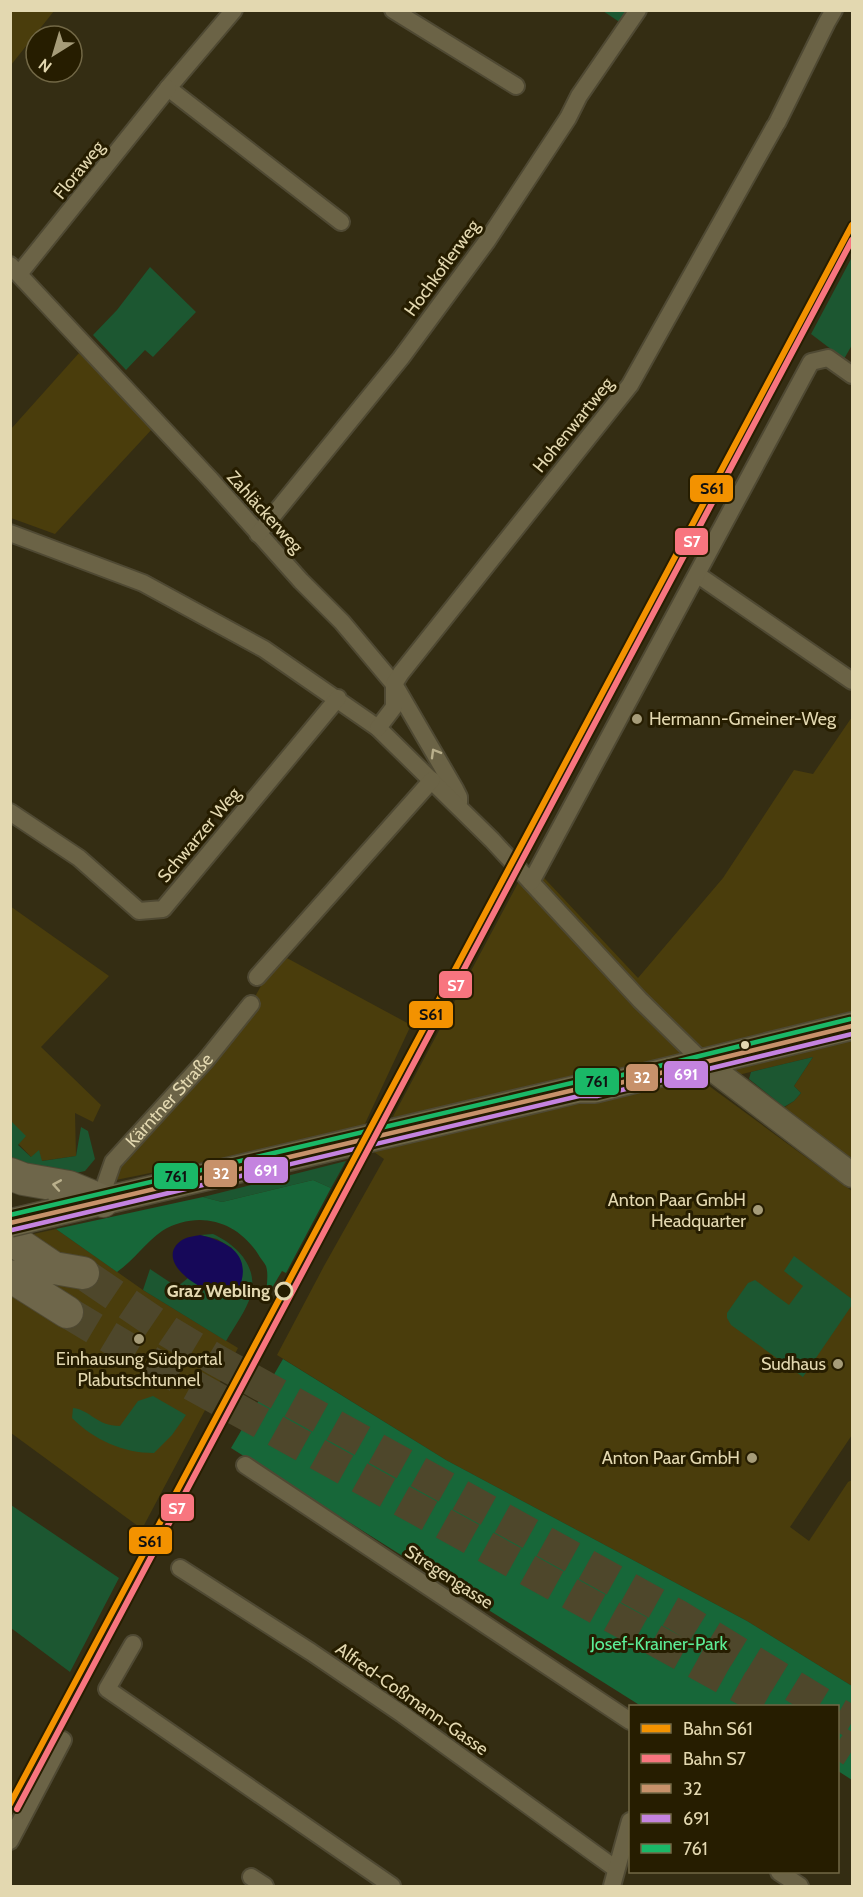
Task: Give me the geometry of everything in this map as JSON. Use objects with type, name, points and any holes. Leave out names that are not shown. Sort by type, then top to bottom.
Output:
[{"type":"highway","points":[[10,1174],[22,1179],[69,1187],[102,1201]]},
{"type":"highway","points":[[26,1227],[54,1268],[86,1275]]},
{"type":"highway","points":[[18,1284],[67,1312]]},
{"type":"main road","points":[[26,1227],[102,1201],[272,1163],[578,1089],[595,1089],[852,1026]]},
{"type":"street","name":"Floraweg","points":[[15,270],[234,10]]},
{"type":"street","points":[[393,10],[516,86]]},
{"type":"street","name":"Hochkoflerweg","points":[[258,534],[401,358],[474,259],[561,128],[579,96],[638,10]]},
{"type":"street","name":"Hohenwartweg","points":[[378,728],[394,707],[394,684],[489,560],[630,385],[776,124],[834,10]]},
{"type":"street","points":[[168,88],[341,222]]},
{"type":"street","name":"Zahläckerweg","points":[[15,270],[342,622],[394,684],[459,796],[459,806]]},
{"type":"street","points":[[531,882],[811,362],[828,358],[852,375]]},
{"type":"street","points":[[10,533],[143,583],[264,649],[338,698],[378,728],[459,806],[640,1000],[702,1061],[852,1175]]},
{"type":"street","points":[[698,575],[852,681]]},
{"type":"street","name":"Schwarzer Weg","points":[[10,812],[79,858],[139,911],[163,909],[338,698]]},
{"type":"street","points":[[256,977],[432,780]]},
{"type":"street","name":"Kärntner Straße","points":[[102,1201],[105,1182],[113,1162],[207,1060],[250,1004]]},
{"type":"street","name":"Stregengasse","points":[[245,1465],[629,1720]]},
{"type":"street","name":"Alfred-Coßmann-Gasse","points":[[180,1568],[402,1714],[616,1869]]},
{"type":"street","points":[[133,1644],[107,1689],[392,1887]]},
{"type":"street","points":[[10,1841],[63,1740]]},
{"type":"street","points":[[612,1887],[629,1824]]},
{"type":"street","points":[[780,1873],[800,1887]]},
{"type":"shaded area","points":[[10,11],[54,11],[44,24],[24,24],[24,49],[11,65]]},
{"type":"shaded area","points":[[79,353],[153,428],[55,534],[11,518],[11,429]]},
{"type":"shaded area","name":"Anton Paar GmbH","points":[[852,717],[852,1165],[782,1109],[801,1093],[794,1086],[813,1057],[705,1083],[852,1191],[852,1435],[790,1527],[809,1541],[848,1482],[852,1480],[852,1686],[747,1621],[446,1460],[277,1355],[384,1159],[374,1152],[518,883],[531,864],[638,978],[723,878],[794,770],[813,774]]},
{"type":"shaded area","points":[[10,906],[109,976],[41,1047],[101,1105],[93,1122],[75,1113],[76,1156],[41,1161],[31,1157],[11,1136]]},
{"type":"shaded area","points":[[285,957],[411,1025],[362,1130],[106,1182],[251,1004],[262,984]]},
{"type":"shaded area","points":[[56,1229],[143,1290],[238,1348],[142,1529],[11,1433],[11,1239]]},
{"type":"shaded area","points":[[200,1235],[226,1245],[239,1256],[243,1272],[240,1285],[235,1292],[219,1294],[208,1290],[186,1277],[177,1268],[173,1258],[174,1249],[182,1240]]},
{"type":"green space","points":[[603,11],[629,11],[621,23]]},
{"type":"green space","points":[[852,257],[852,345],[844,359],[811,334]]},
{"type":"green space","points":[[150,267],[196,312],[153,357],[145,350],[126,370],[93,335],[117,310]]},
{"type":"green space","points":[[813,1057],[794,1086],[801,1093],[784,1107],[749,1079],[751,1072]]},
{"type":"green space","points":[[10,1120],[26,1136],[18,1145],[31,1157],[39,1150],[42,1161],[76,1156],[81,1127],[88,1131],[95,1159],[85,1171],[76,1173],[11,1164]]},
{"type":"green space","points":[[346,1161],[331,1188],[313,1180],[222,1202],[203,1197]]},
{"type":"green space","points":[[313,1180],[331,1188],[286,1273],[282,1271],[266,1298],[267,1274],[264,1263],[249,1242],[239,1233],[215,1222],[189,1221],[162,1231],[117,1272],[56,1229],[203,1197],[222,1202]]},
{"type":"green space","points":[[213,1234],[237,1250],[244,1258],[251,1275],[249,1301],[226,1341],[143,1290],[150,1269],[177,1287],[188,1278],[210,1292],[232,1248],[217,1239],[200,1235]]},
{"type":"green space","points":[[794,1256],[852,1299],[852,1305],[803,1377],[731,1325],[727,1318],[727,1313],[748,1283],[755,1280],[789,1305],[803,1286],[784,1271]]},
{"type":"green space","name":"Josef-Krainer-Park","points":[[283,1359],[446,1460],[747,1621],[852,1686],[852,1780],[839,1772],[839,1705],[639,1705],[231,1448]]},
{"type":"green space","points":[[153,1396],[186,1415],[172,1435],[154,1453],[131,1451],[110,1444],[90,1433],[72,1418],[73,1408],[99,1421],[120,1426],[138,1401]]},
{"type":"green space","points":[[11,1505],[119,1578],[70,1672],[11,1628]]},
{"type":"tunnel","points":[[88,1277],[169,1332],[216,1360],[677,1615],[824,1705]]},
{"type":"tunnel","points":[[67,1312],[149,1361],[772,1705]]},
{"type":"tunnel","points":[[839,1715],[852,1722]]},
{"type":"tunnel","points":[[839,1743],[852,1751]]},
{"type":"rail line","name":"S61","points":[[10,1804],[852,225]]},
{"type":"rail line","name":"S7","points":[[17,1809],[852,240]]},
{"type":"transit line","name":"761","points":[[10,1215],[576,1082],[594,1082],[850,1019]]},
{"type":"transit line","name":"32","points":[[10,1223],[578,1089],[595,1089],[852,1026]]},
{"type":"transit line","name":"691","points":[[12,1230],[579,1096],[597,1096],[852,1034]]},
{"type":"place","name":"Hermann-Gmeiner-Weg","points":[[637,719]]},
{"type":"place","name":"Anton Paar GmbH Headquarter","points":[[758,1210]]},
{"type":"place","name":"Graz Webling","points":[[284,1291]]},
{"type":"place","name":"Einhausung Südportal Plabutschtunnel","points":[[139,1339]]},
{"type":"place","name":"Sudhaus","points":[[838,1364]]},
{"type":"place","name":"Anton Paar GmbH","points":[[752,1458]]}]
